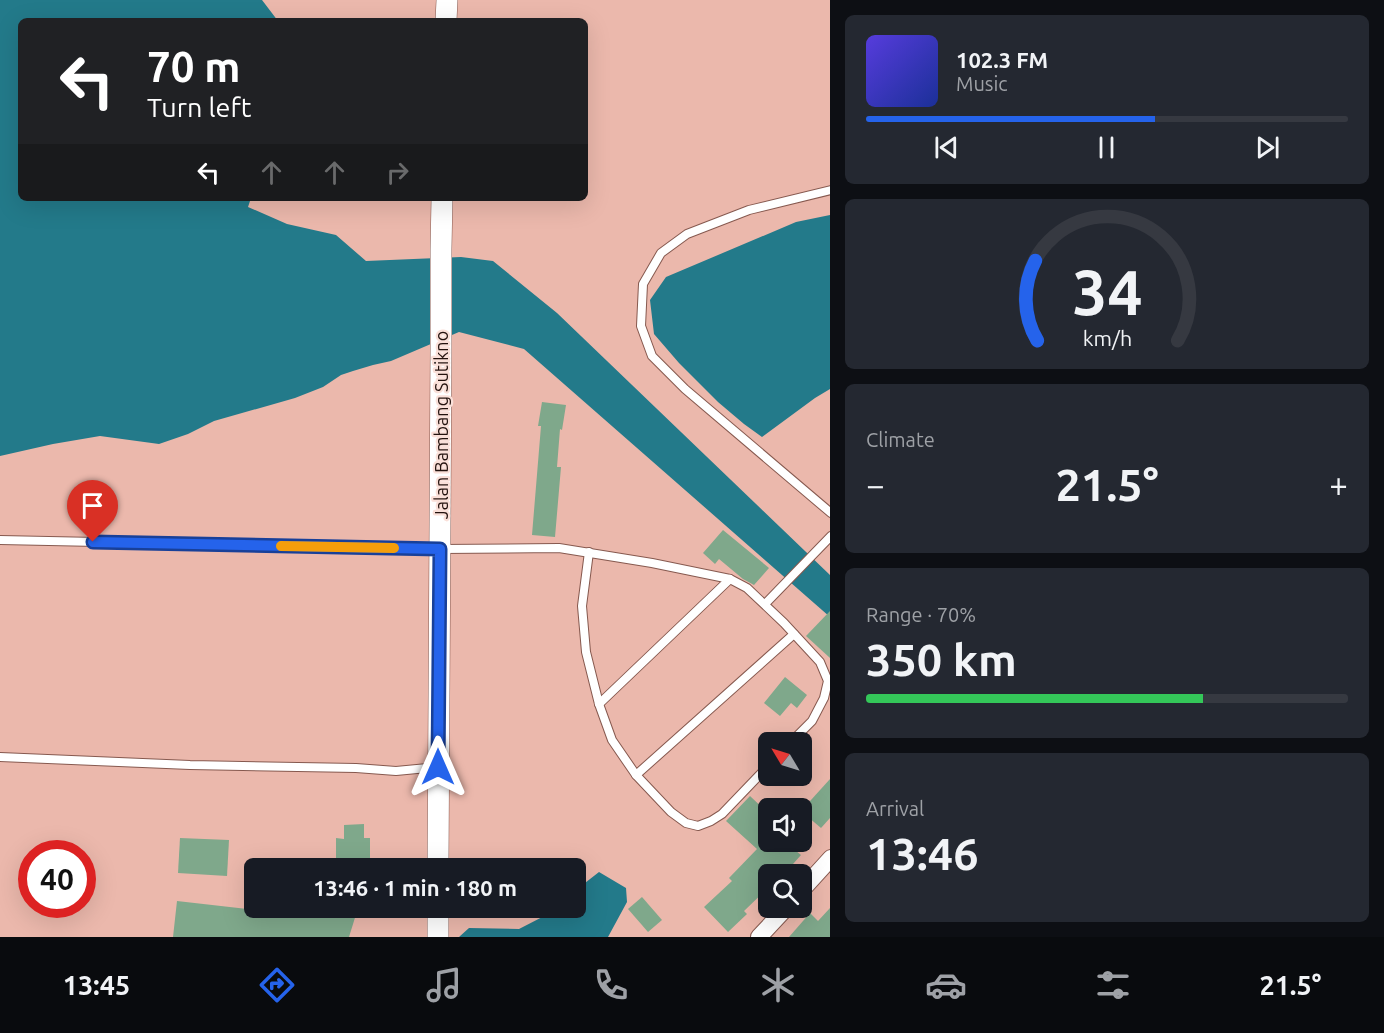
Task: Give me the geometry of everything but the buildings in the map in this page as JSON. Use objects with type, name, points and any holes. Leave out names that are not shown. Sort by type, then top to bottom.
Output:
[{"type":"street","points":[[446,18],[447,0]]},
{"type":"street","name":"Jalan Bambang Sutikno","points":[[438,858],[442,201]]},
{"type":"street","points":[[812,879],[830,859]]},
{"type":"street","points":[[438,918],[438,937]]},
{"type":"street","points":[[759,937],[777,918]]},
{"type":"lane","points":[[830,190],[749,210],[687,234],[661,253],[643,284],[641,326],[652,356],[685,389],[830,512]]},
{"type":"lane","points":[[765,604],[830,537]]},
{"type":"lane","points":[[0,540],[440,549],[559,548],[652,563],[730,579],[747,588],[765,604],[820,662],[828,681],[824,698],[812,721],[801,732]]},
{"type":"lane","points":[[589,552],[582,606],[586,652],[599,704],[612,740],[636,775],[671,812],[686,822],[698,826],[722,814],[758,776]]},
{"type":"lane","points":[[599,704],[730,579]]},
{"type":"lane","points":[[636,775],[794,634]]},
{"type":"lane","points":[[0,757],[396,771],[438,767]]},
{"type":"water","points":[[0,0],[262,0],[276,18],[18,18],[18,201],[250,201],[248,207],[287,224],[336,235],[366,261],[461,257],[493,261],[557,313],[830,575],[830,617],[524,349],[459,332],[391,361],[341,375],[323,387],[295,398],[214,421],[188,434],[159,444],[100,436],[0,456]]},
{"type":"water","points":[[830,215],[830,389],[762,437],[718,402],[654,334],[650,300],[666,277],[796,222]]},
{"type":"water","points":[[599,872],[626,888],[627,902],[608,937],[459,937],[469,928],[519,929],[540,918],[586,918],[586,882]]},
{"type":"slow traffic","points":[[281,546],[394,548]]},
{"type":"route","points":[[93,542],[440,549],[438,767]]}]
